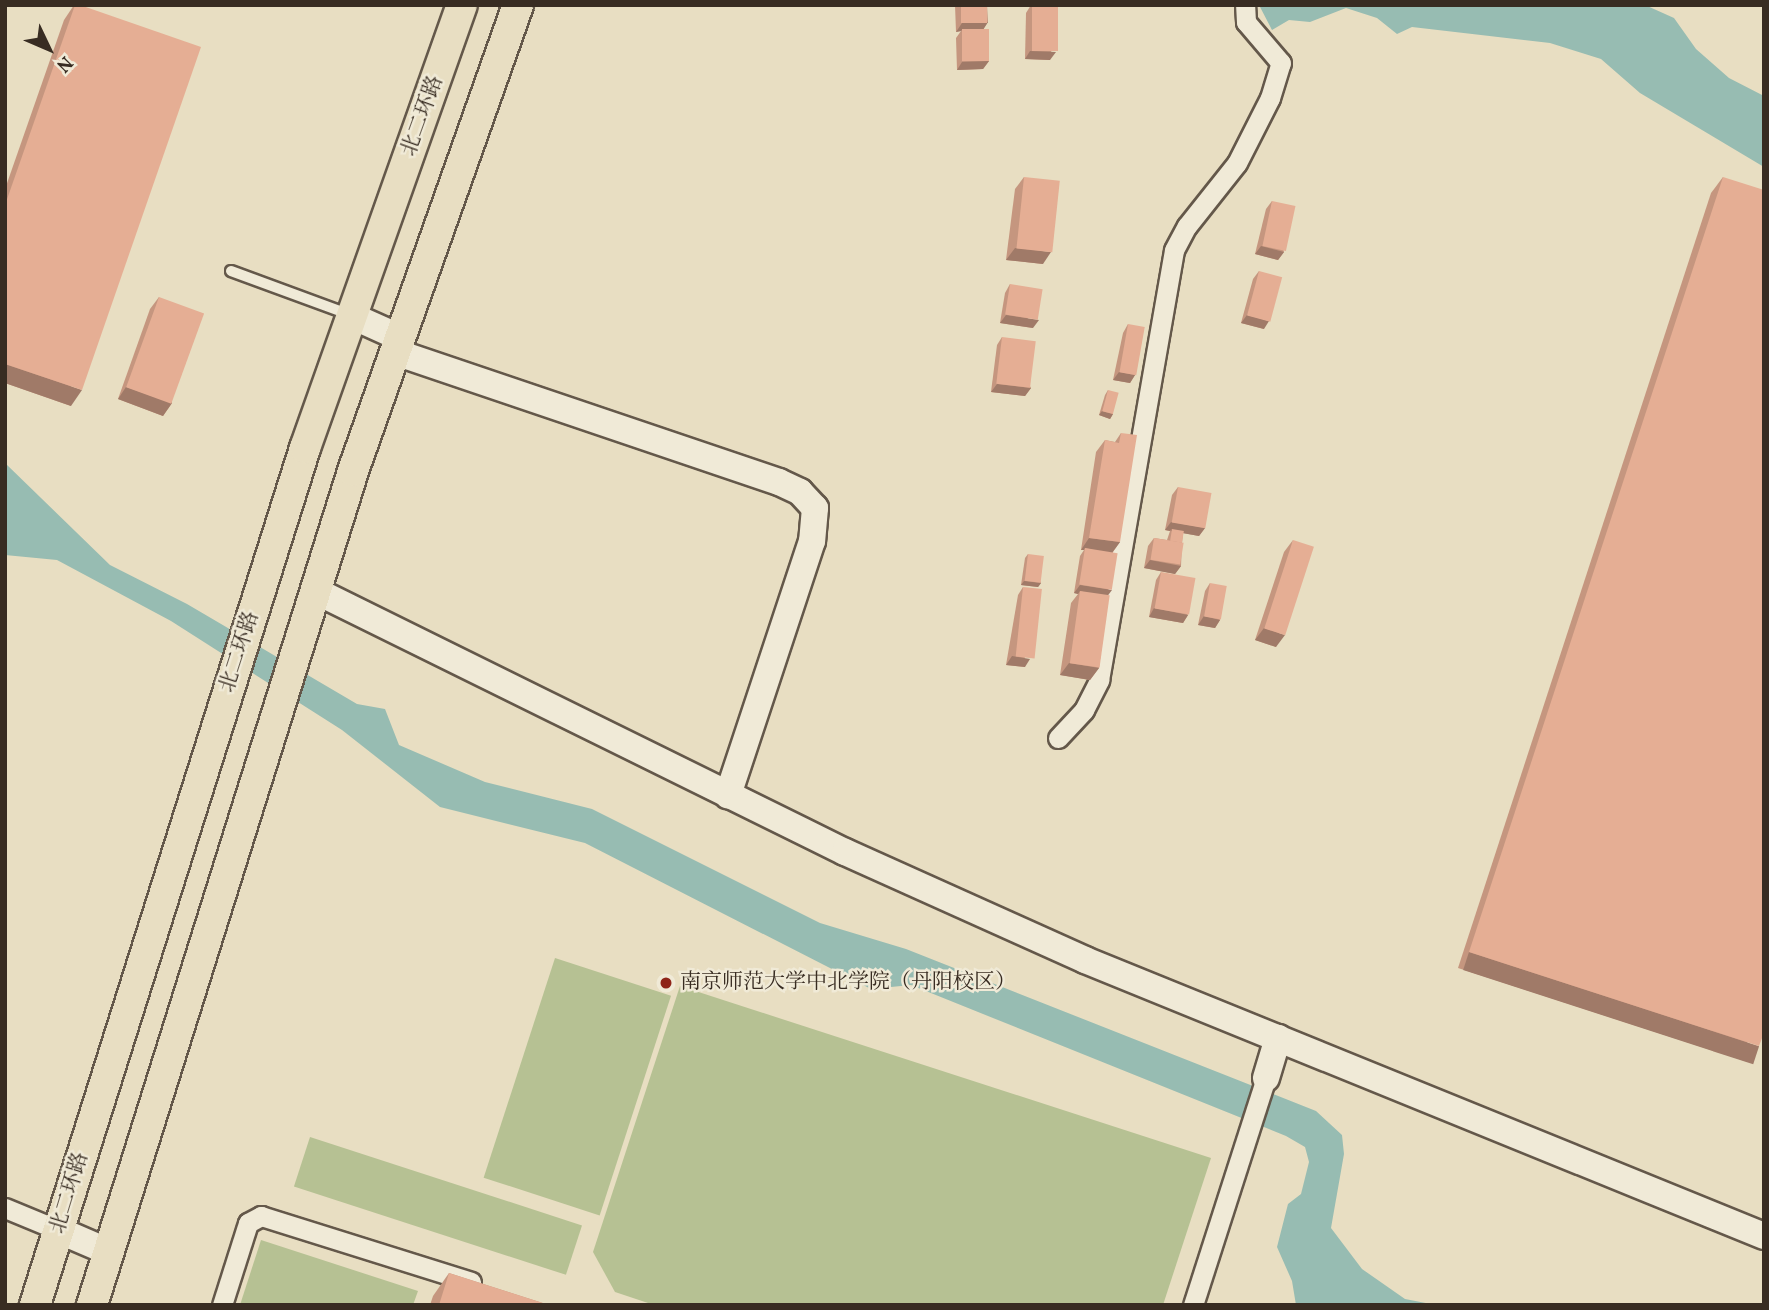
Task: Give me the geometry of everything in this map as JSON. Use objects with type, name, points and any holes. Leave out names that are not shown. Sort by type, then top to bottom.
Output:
[{"type":"main road","name":"北二环路","points":[[35,1305],[246,633],[352,316],[462,5]]},
{"type":"main road","points":[[92,1305],[316,591],[398,345],[519,5]]},
{"type":"street","points":[[1058,738],[1084,710],[1100,680],[1174,250],[1187,226],[1237,163],[1270,98],[1281,64],[1246,22],[1245,5]]},
{"type":"street","points":[[352,316],[398,345],[779,482],[800,492],[815,508],[812,541],[728,795]]},
{"type":"street","points":[[316,591],[728,795],[1085,960],[1764,1236]]},
{"type":"street","points":[[1193,1305],[1278,1038]]},
{"type":"street","points":[[5,1208],[109,1252]]},
{"type":"street","points":[[222,1305],[247,1223],[261,1216],[491,1289]]},
{"type":"lane","points":[[230,271],[352,316]]},
{"type":"green space","points":[[555,958],[671,996],[600,1215],[484,1178]]},
{"type":"green space","points":[[680,986],[1211,1158],[1163,1305],[654,1305],[615,1292],[593,1252]]},
{"type":"green space","points":[[310,1137],[582,1225],[566,1275],[294,1186]]},
{"type":"green space","points":[[261,1240],[418,1291],[413,1305],[240,1305]]},
{"type":"water","points":[[1259,5],[1645,5],[1674,18],[1696,49],[1729,78],[1764,96],[1764,167],[1640,93],[1601,59],[1550,43],[1412,27],[1397,34],[1377,18],[1346,8],[1310,22],[1289,20],[1272,30]]},
{"type":"water","points":[[5,463],[110,565],[187,604],[357,704],[385,709],[399,745],[485,782],[592,809],[820,923],[906,949],[1316,1111],[1342,1135],[1344,1154],[1331,1228],[1362,1269],[1405,1299],[1436,1305],[1296,1305],[1292,1281],[1277,1247],[1288,1204],[1301,1194],[1309,1162],[1305,1147],[1286,1136],[911,985],[871,989],[585,843],[440,807],[342,730],[171,621],[57,560],[5,555]]},
{"type":"building","points":[[75,5],[201,47],[82,390],[5,364],[5,205]]},
{"type":"building","points":[[961,5],[987,5],[987,23],[961,23]]},
{"type":"building","points":[[1032,5],[1058,5],[1058,51],[1032,51]]},
{"type":"building","points":[[962,29],[989,29],[989,61],[962,61]]},
{"type":"building","points":[[1024,177],[1060,181],[1052,252],[1016,249]]},
{"type":"building","points":[[1723,177],[1764,190],[1764,1033],[1759,1046],[1469,952]]},
{"type":"building","points":[[1272,201],[1295,206],[1286,251],[1262,246]]},
{"type":"building","points":[[1259,271],[1282,277],[1270,322],[1247,315]]},
{"type":"building","points":[[1010,284],[1043,289],[1038,320],[1005,315]]},
{"type":"building","points":[[159,297],[204,313],[171,404],[126,387]]},
{"type":"building","points":[[1128,324],[1145,327],[1136,375],[1119,372]]},
{"type":"building","points":[[1002,337],[1036,341],[1030,388],[996,384]]},
{"type":"building","points":[[1108,390],[1119,393],[1113,414],[1102,411]]},
{"type":"building","points":[[1121,433],[1137,435],[1120,542],[1089,538],[1105,440],[1119,443]]},
{"type":"building","points":[[1178,487],[1211,493],[1205,528],[1172,522]]},
{"type":"building","points":[[1172,529],[1184,531],[1182,543],[1170,541]]},
{"type":"building","points":[[1154,538],[1184,543],[1180,564],[1151,560]]},
{"type":"building","points":[[1293,540],[1314,547],[1285,635],[1264,628]]},
{"type":"building","points":[[1085,548],[1118,553],[1112,590],[1079,585]]},
{"type":"building","points":[[1028,554],[1044,556],[1041,583],[1025,581]]},
{"type":"building","points":[[1161,572],[1195,578],[1189,615],[1155,608]]},
{"type":"building","points":[[1210,583],[1227,586],[1221,619],[1204,616]]},
{"type":"building","points":[[1023,587],[1042,589],[1035,659],[1016,657]]},
{"type":"building","points":[[1080,591],[1110,595],[1100,667],[1070,663]]},
{"type":"building","points":[[449,1273],[549,1305],[439,1305]]},
{"type":"place","name":"南京师范大学中北学院（丹阳校区）","points":[[666,983]]}]
